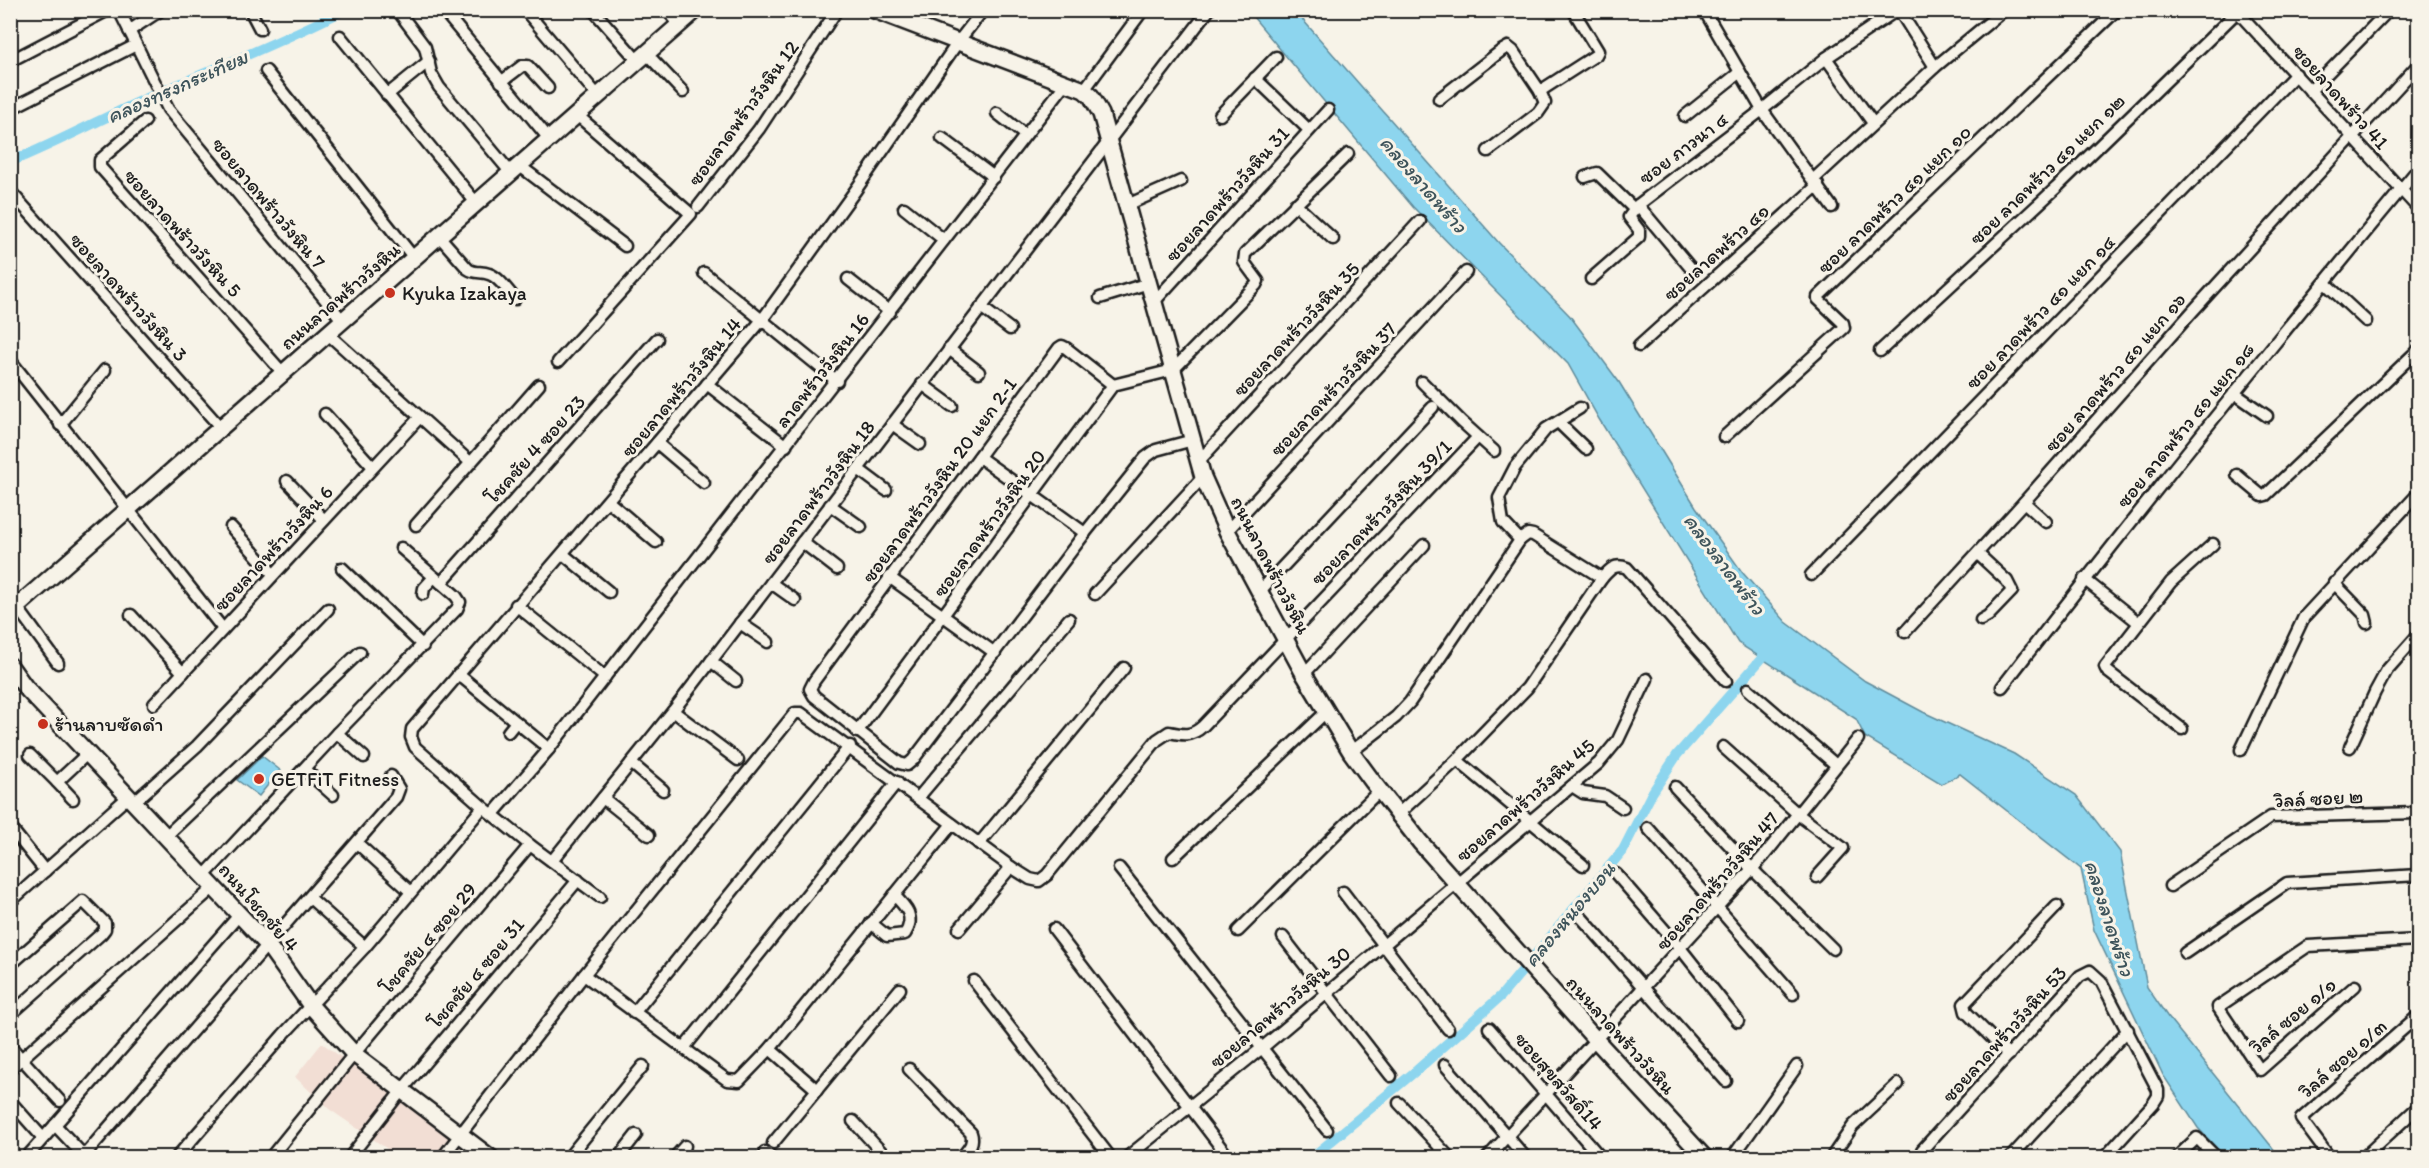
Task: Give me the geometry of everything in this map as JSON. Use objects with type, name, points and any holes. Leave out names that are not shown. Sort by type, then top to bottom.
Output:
[{"type":"main road","name":"ถนนลาดพร้าววังหิน","points":[[14,610],[696,10]]},
{"type":"main road","points":[[874,10],[1084,90]]},
{"type":"main road","name":"ถนนลาดพร้าววังหิน","points":[[1084,90],[1098,105],[1203,477],[1227,531],[1326,712],[1351,752],[1379,790],[1456,883],[1705,1158]]},
{"type":"main road","name":"ถนนโชคชัย 4","points":[[10,666],[25,687],[267,944],[311,1006],[354,1054],[491,1158]]},
{"type":"street","points":[[10,61],[108,10]]},
{"type":"street","name":"ซอยลาดพร้าววังหิน 7","points":[[119,10],[163,99],[343,321]]},
{"type":"street","points":[[129,31],[161,10]]},
{"type":"street","points":[[250,10],[260,29]]},
{"type":"street","points":[[443,10],[550,140]]},
{"type":"street","points":[[525,10],[598,96]]},
{"type":"street","points":[[593,10],[683,92]]},
{"type":"street","points":[[667,10],[680,25]]},
{"type":"street","name":"ซอยลาดพร้าววังหิน 12","points":[[558,362],[694,211],[759,129],[837,10]]},
{"type":"street","name":"ซอยลาดพร้าววังหิน 14","points":[[483,807],[415,747],[411,737],[412,729],[762,320],[958,42],[984,10]]},
{"type":"street","points":[[1084,90],[1143,10]]},
{"type":"street","name":"ซอยลาดพร้าววังหิน 18","points":[[552,861],[674,711],[1209,10]]},
{"type":"street","points":[[1540,91],[1596,55],[1598,51],[1573,10]]},
{"type":"street","points":[[1704,10],[1762,110],[1832,207]]},
{"type":"street","points":[[1898,10],[1935,67]]},
{"type":"street","name":"ซอย ภาวนา ๔","points":[[1694,272],[1636,207],[1826,58],[1898,10]]},
{"type":"street","name":"ซอยลาดพร้าว ๔๑","points":[[1639,346],[1816,182],[1873,123],[1935,67],[2004,10]]},
{"type":"street","name":"ซอย ลาดพร้าว ๔๑ แยก ๑๐","points":[[1724,437],[1844,328],[1843,323],[1818,300],[1818,297],[2116,10]]},
{"type":"street","points":[[2371,10],[2379,20]]},
{"type":"street","points":[[2310,91],[2389,10]]},
{"type":"street","points":[[398,11],[424,47],[434,79],[439,87],[515,169],[625,246]]},
{"type":"street","name":"ซอยลาดพร้าว 41","points":[[2237,11],[2418,208]]},
{"type":"street","name":"ซอย ลาดพร้าว ๔๑ แยก ๑๒","points":[[1880,351],[2056,188],[2237,11]]},
{"type":"street","points":[[340,36],[477,204]]},
{"type":"street","points":[[10,109],[136,45]]},
{"type":"street","points":[[1439,99],[1508,47],[1540,91],[1545,103],[1543,108],[1488,152]]},
{"type":"street","points":[[1220,115],[1276,57]]},
{"type":"street","points":[[1826,58],[1873,123]]},
{"type":"street","points":[[387,95],[429,61]]},
{"type":"street","name":"ซอย ลาดพร้าว ๔๑ แยก ๑๖","points":[[1905,632],[1978,554],[2192,312],[2418,65]]},
{"type":"street","points":[[501,82],[522,66],[528,66],[548,88]]},
{"type":"street","points":[[266,71],[414,258]]},
{"type":"street","points":[[1685,116],[1740,72]]},
{"type":"street","name":"ซอย ลาดพร้าว ๔๑ แยก ๑๔","points":[[1811,575],[2296,74]]},
{"type":"street","points":[[1255,78],[1309,130]]},
{"type":"street","name":"ลาดพร้าววังหิน 16","points":[[493,814],[549,749],[837,381],[1066,83]]},
{"type":"street","name":"ซอยลาดพร้าววังหิน 31","points":[[1154,302],[1328,110]]},
{"type":"street","points":[[997,112],[1025,135]]},
{"type":"street","points":[[578,115],[694,211]]},
{"type":"street","name":"ซอยลาดพร้าววังหิน 5","points":[[145,121],[100,160],[100,167],[283,374]]},
{"type":"street","points":[[942,138],[994,177]]},
{"type":"street","points":[[1113,385],[1173,370],[1256,285],[1257,276],[1244,262],[1245,254],[1348,154]]},
{"type":"street","name":"ซอย ลาดพร้าว ๔๑ แยก ๑๘","points":[[2002,687],[2084,579],[2418,169]]},
{"type":"street","points":[[1585,177],[1597,173],[1636,207],[1629,217],[1639,230],[1639,237],[1591,279]]},
{"type":"street","points":[[1127,205],[1181,181]]},
{"type":"street","name":"ซอยลาดพร้าววังหิน 3","points":[[10,191],[221,428]]},
{"type":"street","points":[[1295,204],[1333,239]]},
{"type":"street","points":[[904,208],[944,240]]},
{"type":"street","name":"ซอยลาดพร้าววังหิน 35","points":[[1199,461],[1420,221]]},
{"type":"street","points":[[439,237],[468,269],[495,277],[515,299]]},
{"type":"street","name":"ซอยลาดพร้าววังหิน 37","points":[[1227,531],[1466,272]]},
{"type":"street","points":[[704,273],[837,381]]},
{"type":"street","points":[[848,279],[890,312]]},
{"type":"street","points":[[1100,298],[1149,283]]},
{"type":"street","points":[[2325,283],[2366,321]]},
{"type":"street","points":[[981,307],[1010,329]]},
{"type":"street","points":[[328,334],[470,462]]},
{"type":"street","name":"โชคชัย 4 ซอย 23","points":[[423,594],[424,588],[438,580],[657,339]]},
{"type":"street","name":"ซอยลาดพร้าววังหิน 20 แยก 2-1","points":[[856,732],[814,696],[810,689],[889,577],[1061,346],[1113,385]]},
{"type":"street","points":[[949,349],[979,372]]},
{"type":"street","points":[[2237,476],[2262,496],[2269,493],[2418,350]]},
{"type":"street","points":[[10,360],[222,629]]},
{"type":"street","points":[[60,425],[105,370]]},
{"type":"street","points":[[1422,382],[1494,451]]},
{"type":"street","points":[[707,384],[786,446]]},
{"type":"street","points":[[922,384],[952,406]]},
{"type":"street","points":[[416,525],[539,385]]},
{"type":"street","name":"ซอยลาดพร้าววังหิน 20","points":[[856,732],[1113,385]]},
{"type":"street","points":[[2234,393],[2267,416]]},
{"type":"street","points":[[1259,592],[1433,407]]},
{"type":"street","points":[[1520,540],[1503,522],[1499,498],[1515,467],[1546,429],[1580,408]]},
{"type":"street","points":[[325,414],[373,467]]},
{"type":"street","name":"ซอยลาดพร้าววังหิน 6","points":[[154,704],[420,417]]},
{"type":"street","points":[[1558,422],[1586,449]]},
{"type":"street","points":[[892,424],[920,444]]},
{"type":"street","name":"ซอยลาดพร้าววังหิน 39/1","points":[[1011,867],[1030,879],[1039,881],[1047,875],[1157,740],[1168,732],[1180,736],[1196,733],[1478,437]]},
{"type":"street","points":[[856,732],[899,763],[907,765],[913,760],[1085,533],[1145,458],[1156,450],[1193,440]]},
{"type":"street","points":[[657,443],[704,483]]},
{"type":"street","points":[[979,457],[1085,533]]},
{"type":"street","points":[[858,469],[886,490]]},
{"type":"street","points":[[1095,594],[1203,477]]},
{"type":"street","points":[[287,481],[324,520]]},
{"type":"street","points":[[2241,750],[2304,617],[2418,494]]},
{"type":"street","points":[[608,501],[656,542]]},
{"type":"street","points":[[2024,502],[2046,522]]},
{"type":"street","points":[[830,505],[861,527]]},
{"type":"street","points":[[231,527],[273,574]]},
{"type":"street","points":[[1351,752],[1396,717],[1410,702],[1520,540],[1528,534],[1602,578]]},
{"type":"street","points":[[802,542],[837,569]]},
{"type":"street","points":[[2182,729],[2105,669],[2171,582],[2213,544]]},
{"type":"street","points":[[1304,674],[1424,545]]},
{"type":"street","points":[[10,1069],[209,882],[304,769],[457,609],[460,602],[456,596],[401,548]]},
{"type":"street","points":[[563,554],[609,592]]},
{"type":"street","points":[[1978,554],[2007,581],[2012,591],[1988,616],[1981,620]]},
{"type":"street","points":[[1398,814],[1457,760],[1527,688],[1602,578],[1613,567],[1627,568],[1726,681]]},
{"type":"street","points":[[342,568],[423,646]]},
{"type":"street","points":[[889,577],[994,653]]},
{"type":"street","points":[[2084,579],[2139,623]]},
{"type":"street","points":[[771,583],[795,600]]},
{"type":"street","points":[[2334,583],[2365,615],[2367,623]]},
{"type":"street","points":[[516,606],[604,677]]},
{"type":"street","points":[[10,902],[197,746],[328,609]]},
{"type":"street","points":[[14,610],[58,663]]},
{"type":"street","points":[[131,615],[183,673]]},
{"type":"street","points":[[918,798],[1069,619]]},
{"type":"street","points":[[740,624],[768,642]]},
{"type":"street","points":[[2350,747],[2387,670],[2418,635]]},
{"type":"street","points":[[166,836],[360,652]]},
{"type":"street","points":[[711,662],[736,681]]},
{"type":"street","points":[[979,844],[1124,668]]},
{"type":"street","points":[[458,674],[549,749]]},
{"type":"street","name":"ซอยลาดพร้าววังหิน 45","points":[[1456,883],[1599,763],[1618,740],[1647,679]]},
{"type":"street","points":[[1748,688],[1836,765]]},
{"type":"street","points":[[674,711],[738,760]]},
{"type":"street","points":[[1173,858],[1326,712]]},
{"type":"street","points":[[442,1158],[584,975],[795,713],[801,713],[850,746],[1011,867],[959,929]]},
{"type":"street","points":[[508,732],[516,722]]},
{"type":"street","points":[[337,733],[364,757]]},
{"type":"street","name":"ซอยลาดพร้าววังหิน 47","points":[[1487,1158],[1681,949],[1799,814],[1858,739]]},
{"type":"street","points":[[634,1013],[850,746]]},
{"type":"street","points":[[1723,747],[1799,814],[1843,848],[1817,878]]},
{"type":"street","points":[[57,782],[88,753]]},
{"type":"street","points":[[30,755],[73,799]]},
{"type":"street","points":[[1457,760],[1583,865]]},
{"type":"street","points":[[632,763],[663,790]]},
{"type":"street","points":[[304,769],[333,795]]},
{"type":"street","points":[[55,1125],[84,1157],[396,797],[399,789],[391,776]]},
{"type":"street","points":[[684,1048],[897,782]]},
{"type":"street","points":[[1572,786],[1583,793],[1605,796],[1623,808]]},
{"type":"street","points":[[1675,787],[1833,949]]},
{"type":"street","points":[[1238,931],[1379,790]]},
{"type":"street","points":[[603,798],[649,835]]},
{"type":"street","points":[[176,1158],[283,1035],[364,947],[483,807],[600,897]]},
{"type":"street","name":"วิลล์ ซอย ๒","points":[[2170,886],[2271,816],[2418,813]]},
{"type":"street","points":[[584,975],[727,1080],[739,1081],[770,1049],[952,824]]},
{"type":"street","points":[[10,827],[45,871]]},
{"type":"street","points":[[1648,828],[1719,906],[1793,994]]},
{"type":"street","points":[[357,843],[411,892]]},
{"type":"street","name":"โชคชัย ๔ ซอย 29","points":[[270,1158],[354,1054],[530,845]]},
{"type":"street","points":[[1119,868],[1327,1130]]},
{"type":"street","points":[[1616,874],[1681,949],[1738,1021]]},
{"type":"street","points":[[2185,953],[2287,882],[2418,876]]},
{"type":"street","name":"โชคชัย ๔ ซอย 31","points":[[349,1158],[402,1090],[578,879]]},
{"type":"street","name":"ซอยลาดพร้าววังหิน 30","points":[[1126,1158],[1262,1048],[1456,883]]},
{"type":"street","points":[[1343,892],[1448,1029]]},
{"type":"street","points":[[871,923],[887,936],[905,934],[910,926],[910,917],[907,908],[894,895]]},
{"type":"street","points":[[310,898],[364,947]]},
{"type":"street","points":[[10,965],[83,901],[105,923],[105,929],[101,934],[10,1015]]},
{"type":"street","points":[[2009,1055],[1966,1012],[1964,1004],[2057,906]]},
{"type":"street","points":[[26,1158],[240,914]]},
{"type":"street","points":[[1581,917],[1726,1081]]},
{"type":"street","points":[[1054,929],[1229,1158]]},
{"type":"street","points":[[1283,937],[1391,1076]]},
{"type":"street","name":"วิลล์ ซอย ๑/๑","points":[[2355,987],[2260,1070],[2218,1007],[2308,946],[2418,940]]},
{"type":"street","name":"ซอยลาดพร้าววังหิน 53","points":[[1926,1154],[2009,1055],[2080,976],[2090,971],[2098,976],[2158,1090],[2153,1104],[2104,1158]]},
{"type":"street","points":[[974,981],[1111,1158]]},
{"type":"street","points":[[770,1151],[900,989]]},
{"type":"street","name":"วิลล์ ซอย ๑/๓","points":[[2330,1158],[2301,1119],[2418,1016]]},
{"type":"street","name":"ซอยสุขสวัสดิ์14","points":[[1489,1028],[1601,1158]]},
{"type":"street","points":[[2010,1158],[2128,1030]]},
{"type":"street","points":[[10,1046],[60,1101]]},
{"type":"street","points":[[770,1049],[817,1090]]},
{"type":"street","points":[[1445,1065],[1527,1158]]},
{"type":"street","points":[[574,1156],[643,1066]]},
{"type":"street","points":[[1732,1158],[1797,1066]]},
{"type":"street","points":[[909,1069],[972,1133],[974,1139],[972,1145],[961,1158]]},
{"type":"street","points":[[1830,1158],[1853,1126],[1898,1084]]},
{"type":"street","points":[[10,1101],[43,1138]]},
{"type":"street","points":[[1399,1103],[1450,1158]]},
{"type":"street","points":[[2363,1158],[2418,1107]]},
{"type":"street","points":[[853,1121],[887,1158]]},
{"type":"street","points":[[618,1158],[636,1135]]},
{"type":"street","points":[[2176,1158],[2197,1140],[2217,1158]]},
{"type":"street","points":[[674,1158],[685,1146]]},
{"type":"street","points":[[2414,1158],[2418,1154]]},
{"type":"shaded area","points":[[322,1043],[477,1157],[399,1157],[329,1109],[295,1077]]},
{"type":"water","name":"คลองลาดพร้าว","points":[[1248,11],[1295,11],[1499,243],[1570,316],[1619,382],[1696,507],[1742,572],[1786,622],[1865,681],[1923,712],[2014,754],[2076,795],[2120,852],[2147,987],[2167,1016],[2280,1157],[2225,1157],[2198,1128],[2163,1075],[2094,930],[2081,869],[1960,774],[1942,784],[1865,737],[1856,719],[1738,643],[1599,419],[1568,364],[1413,207]]},
{"type":"water","points":[[262,756],[280,770],[259,796],[237,780]]},
{"type":"waterway","name":"คลองทรงกระเทียม","points":[[10,162],[344,10]]},
{"type":"waterway","name":"คลองหนองบอน","points":[[1311,1158],[1417,1070],[1501,996],[1623,850],[1652,793],[1677,755],[1770,649]]},
{"type":"place","name":"Kyuka Izakaya","points":[[390,293]]},
{"type":"place","name":"ร้านลาบซัดดำ","points":[[43,724]]},
{"type":"place","name":"GETFiT Fitness","points":[[259,779]]}]
